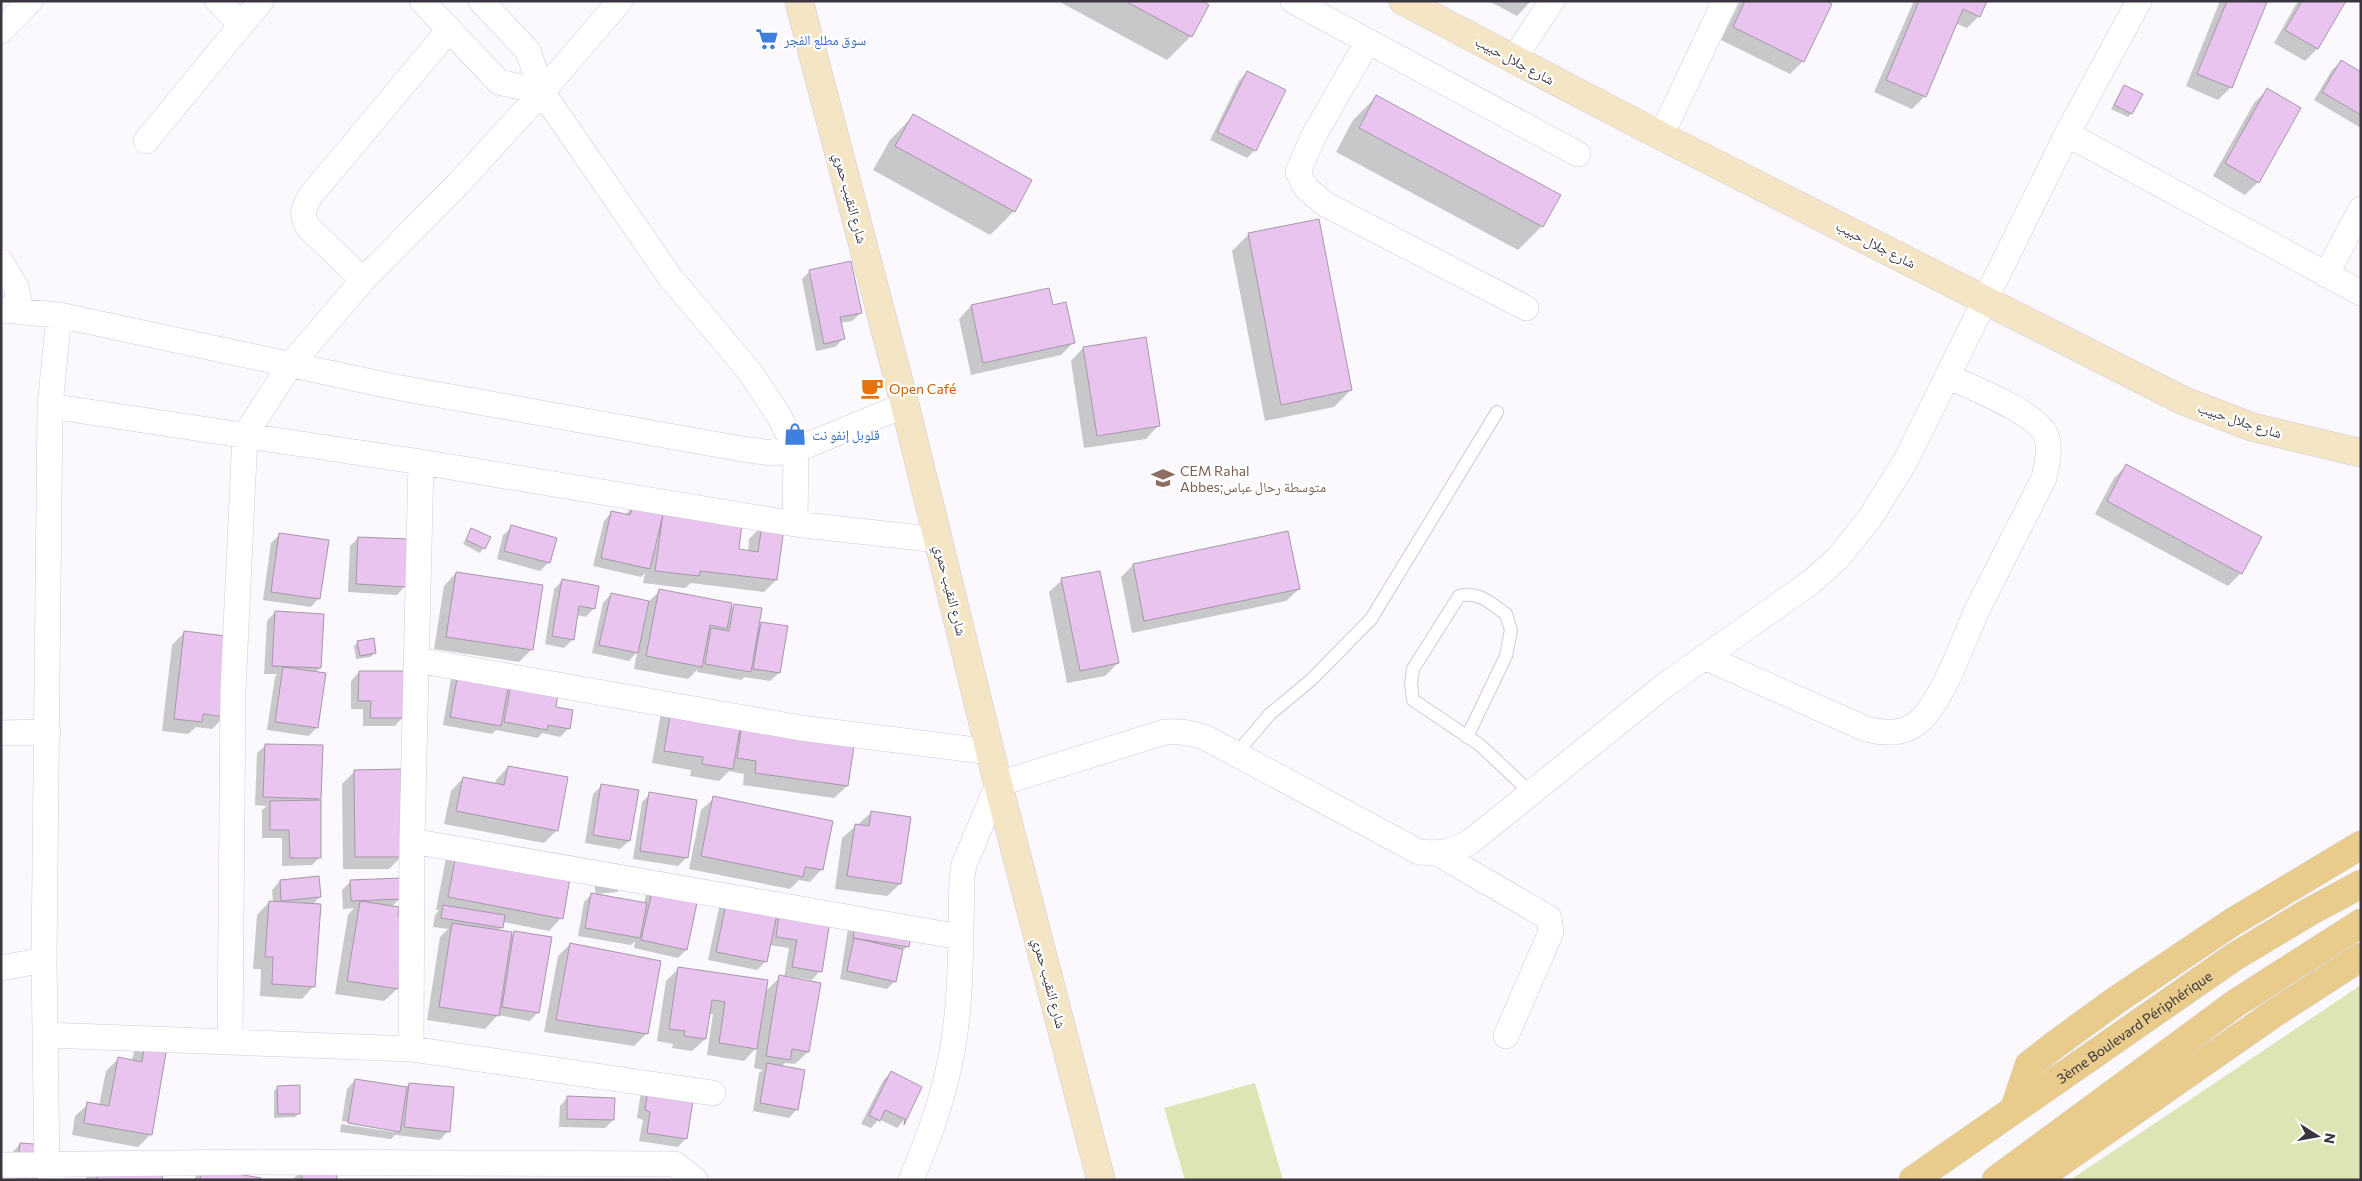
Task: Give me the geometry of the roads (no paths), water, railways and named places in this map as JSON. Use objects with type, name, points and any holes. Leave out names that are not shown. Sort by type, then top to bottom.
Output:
[{"type":"main road","name":"شارع النقيب حمري","points":[[799,1],[905,405],[992,752],[998,784],[1101,1180]]},
{"type":"main road","name":"شارع جلال حبيب","points":[[1404,1],[1661,136],[2184,401],[2252,427],[2361,453]]},
{"type":"main road","points":[[2015,1107],[2029,1065],[2049,1049],[2115,1001],[2231,924],[2361,845]]},
{"type":"main road","name":"3ème Boulevard Périphérique","points":[[1913,1180],[2015,1107],[2234,957],[2361,884]]},
{"type":"main road","points":[[1996,1180],[2236,1003],[2361,923]]},
{"type":"main road","points":[[2035,1180],[2273,1014],[2361,956]]},
{"type":"street","points":[[1,32],[30,1]]},
{"type":"street","points":[[218,1],[241,25]]},
{"type":"street","points":[[146,141],[262,1]]},
{"type":"street","points":[[422,1],[500,82],[542,92]]},
{"type":"street","points":[[481,1],[528,52],[542,92],[670,277],[750,372],[779,416],[796,450],[795,524]]},
{"type":"street","points":[[230,1041],[233,691],[246,435],[290,364],[363,280],[458,184],[542,92],[620,1]]},
{"type":"street","points":[[1293,1],[1578,154]]},
{"type":"street","points":[[1514,60],[1552,1]]},
{"type":"street","points":[[1661,136],[1725,1]]},
{"type":"street","points":[[912,1180],[947,1074],[955,1028],[964,865],[998,784],[1165,732],[1180,731],[1194,734],[1236,754],[1419,852],[1439,854],[1454,851],[1470,842],[1664,686],[1811,582],[1838,558],[1870,518],[1906,460],[1984,298],[2067,134],[2139,1]]},
{"type":"street","points":[[363,280],[309,228],[303,219],[302,209],[311,195],[449,30]]},
{"type":"street","points":[[1368,41],[1309,146],[1298,172],[1306,188],[1325,204],[1526,308]]},
{"type":"street","points":[[2067,134],[2361,293]]},
{"type":"street","points":[[2326,275],[2361,209]]},
{"type":"street","points":[[1,262],[16,287],[11,311],[59,315],[390,386],[742,449],[772,452],[796,450],[905,405]]},
{"type":"street","points":[[50,1173],[44,960],[48,732],[50,406],[59,315]]},
{"type":"street","points":[[1704,657],[1866,729],[1884,733],[1900,731],[1917,723],[1934,704],[1978,610],[2044,478],[2049,457],[2046,435],[2036,422],[2024,413],[1947,376]]},
{"type":"street","points":[[50,406],[421,462],[795,524],[939,540]]},
{"type":"street","points":[[412,1049],[412,841],[418,660],[421,462]]},
{"type":"street","points":[[418,660],[801,728],[992,752]]},
{"type":"street","points":[[1,733],[48,732]]},
{"type":"street","points":[[412,841],[960,937]]},
{"type":"street","points":[[1439,854],[1549,918],[1551,932],[1506,1036]]},
{"type":"street","points":[[1,968],[44,960]]},
{"type":"street","points":[[46,1035],[412,1049],[713,1094]]},
{"type":"street","points":[[1,1165],[50,1173],[478,1172],[675,1164],[695,1180]]},
{"type":"lane","points":[[1236,754],[1270,714],[1311,680],[1371,619],[1498,412]]},
{"type":"lane","points":[[1467,737],[1506,656],[1511,630],[1506,614],[1481,597],[1470,593],[1459,596],[1413,669],[1411,684],[1413,700],[1480,746],[1531,793]]},
{"type":"place","name":"سوق مطلع الفجر","points":[[767,39]]},
{"type":"place","name":"Open Café","points":[[872,388]]},
{"type":"place","name":"قلوبل إنفو نت","points":[[795,434]]},
{"type":"place","name":"CEM Rahal Abbes;متوسطة رحال عباس","points":[[1163,478]]}]
